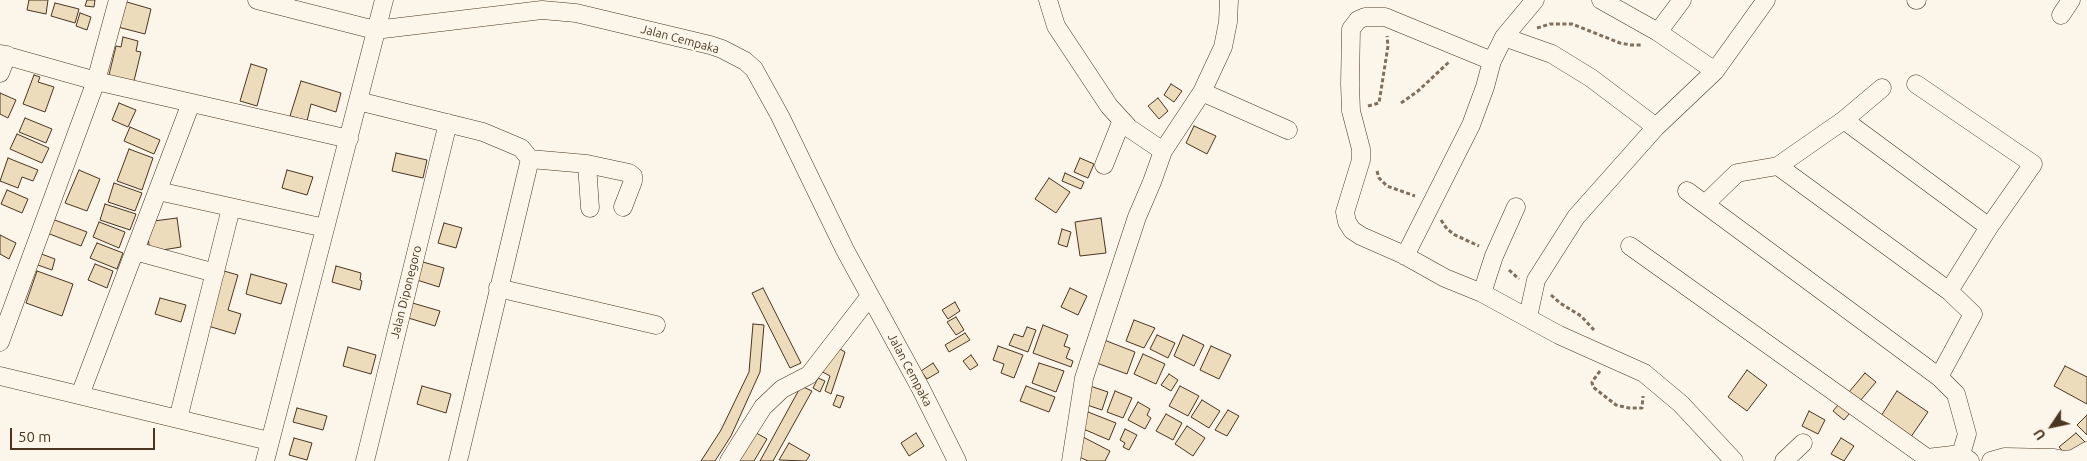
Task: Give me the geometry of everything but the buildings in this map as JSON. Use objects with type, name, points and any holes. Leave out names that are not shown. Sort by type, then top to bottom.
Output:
[{"type":"street","points":[[0,342],[96,81],[118,0]]},
{"type":"street","name":"Jalan Cempaka","points":[[256,0],[375,30],[543,5],[710,45],[749,65],[754,70],[780,116],[845,250],[921,389],[957,461]]},
{"type":"street","points":[[265,461],[384,0]]},
{"type":"street","points":[[1048,0],[1050,13],[1064,40],[1109,106],[1137,135],[1163,151]]},
{"type":"street","points":[[1072,461],[1084,378],[1137,217],[1163,151],[1202,92],[1223,46],[1228,22],[1229,0]]},
{"type":"street","points":[[1405,256],[1471,125],[1485,87],[1492,60],[1504,37],[1535,0]]},
{"type":"street","points":[[1601,0],[1658,32],[1715,71]]},
{"type":"street","points":[[1658,32],[1682,0]]},
{"type":"street","points":[[1528,317],[1536,280],[1576,217],[1656,127],[1715,71],[1766,0]]},
{"type":"street","points":[[2061,15],[2071,0]]},
{"type":"street","points":[[1492,60],[1420,30],[1385,18],[1365,17],[1358,20],[1351,29],[1350,84],[1351,111],[1361,154],[1345,212],[1347,222],[1352,230],[1360,236],[1405,256],[1445,278],[1482,293],[1559,335],[1644,373],[1681,404],[1734,461]]},
{"type":"street","points":[[1504,37],[1552,54],[1592,78],[1656,127]]},
{"type":"street","points":[[0,73],[3,54],[96,81],[349,139]]},
{"type":"street","points":[[1916,84],[2033,164],[1989,227],[1949,290]]},
{"type":"street","points":[[1704,204],[1738,173],[1778,166],[1844,120],[1882,88]]},
{"type":"street","points":[[1202,92],[1288,130]]},
{"type":"street","points":[[358,101],[483,132],[523,150],[530,159],[587,164],[629,173],[633,176],[633,181],[623,207]]},
{"type":"street","points":[[80,395],[191,103]]},
{"type":"street","points":[[1104,165],[1122,120]]},
{"type":"street","points":[[1844,120],[1989,227]]},
{"type":"street","name":"Jalan Diponegoro","points":[[366,461],[448,124]]},
{"type":"street","points":[[458,461],[530,159]]},
{"type":"street","points":[[587,164],[590,208]]},
{"type":"street","points":[[1778,166],[1949,290],[1973,314],[1939,377]]},
{"type":"street","points":[[158,191],[326,228]]},
{"type":"street","points":[[1630,246],[1928,458],[1966,457],[1966,434],[1956,394],[1939,377],[1688,191]]},
{"type":"street","points":[[1482,293],[1494,256],[1516,207]]},
{"type":"street","points":[[178,419],[231,208]]},
{"type":"street","points":[[135,251],[215,274]]},
{"type":"street","points":[[498,288],[656,325]]},
{"type":"street","points":[[729,461],[763,408],[782,389],[809,376],[870,296]]},
{"type":"street","points":[[0,376],[270,440]]},
{"type":"street","points":[[1784,461],[1803,443]]},
{"type":"street","points":[[1991,461],[2005,457],[2078,457]]},
{"type":"path","points":[[1351,111],[1379,102],[1388,46],[1385,18]]},
{"type":"path","points":[[1610,358],[1592,382],[1593,387],[1616,404],[1628,408],[1642,408]]}]
